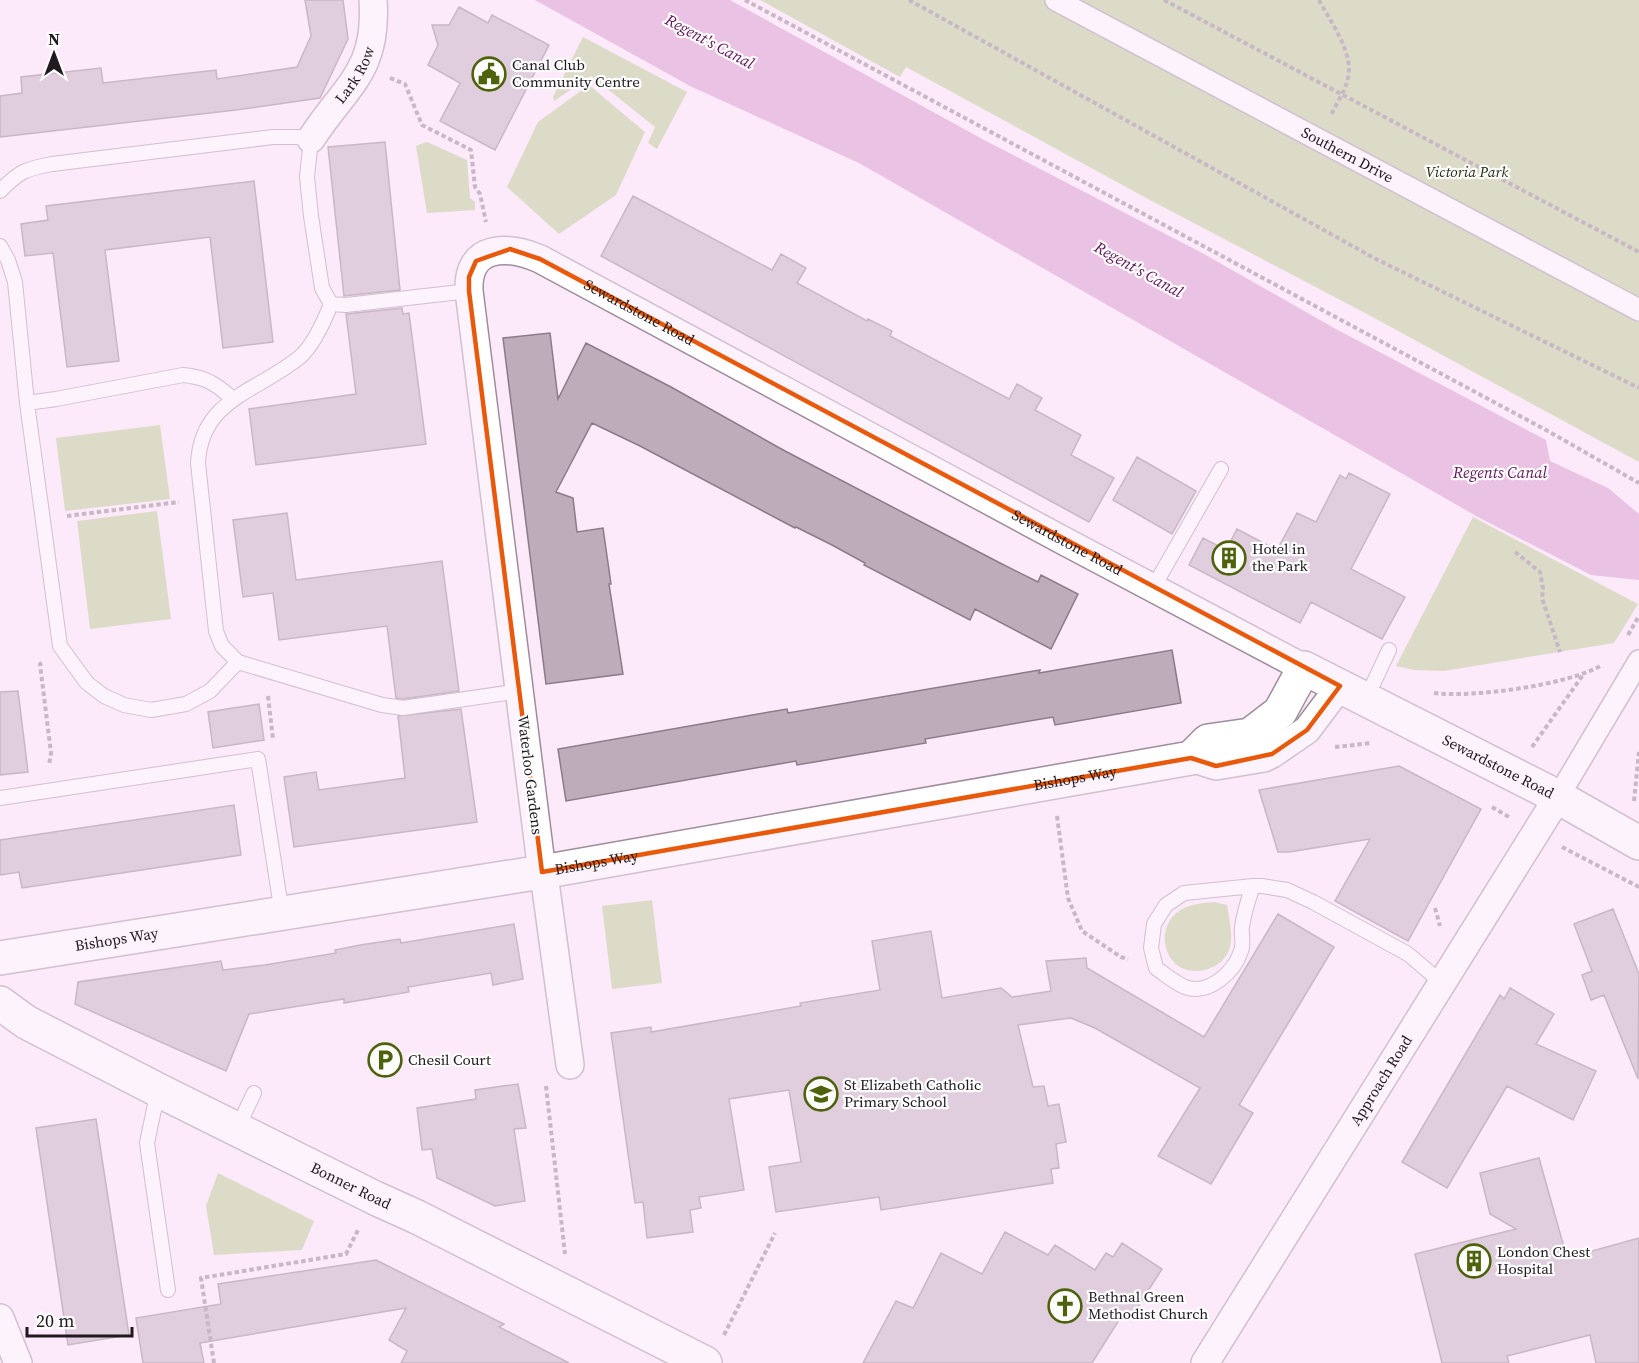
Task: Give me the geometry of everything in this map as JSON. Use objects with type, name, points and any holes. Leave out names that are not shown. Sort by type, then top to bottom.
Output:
[{"type":"main road","name":"Sewardstone Road","points":[[1304,668],[1558,797],[1639,843]]},
{"type":"main road","name":"Bishops Way","points":[[0,958],[542,872],[1191,758],[1208,741],[1250,735],[1280,712],[1304,668]]},
{"type":"main road","name":"Bonner Road","points":[[0,1003],[26,1022],[158,1090],[375,1198],[417,1216],[705,1363]]},
{"type":"street","name":"Lark Row","points":[[310,139],[363,68],[372,45],[375,19],[373,0]]},
{"type":"street","name":"Southern Drive","points":[[1056,0],[1639,310]]},
{"type":"street","name":"Sewardstone Road","points":[[494,251],[510,249],[540,259],[1304,668]]},
{"type":"street","name":"Waterloo Gardens","points":[[494,251],[476,261],[469,277],[470,291],[542,872],[570,1065]]},
{"type":"street","points":[[1558,797],[1639,661]]},
{"type":"street","name":"Bishops Way","points":[[1191,758],[1216,766],[1264,758],[1307,730],[1353,692]]},
{"type":"street","name":"Approach Road","points":[[1204,1363],[1558,797]]},
{"type":"street","points":[[0,1318],[18,1363]]},
{"type":"lane","points":[[0,191],[27,168],[273,137],[310,139],[307,177],[311,216],[322,288],[331,304]]},
{"type":"lane","points":[[0,246],[9,260],[15,282],[27,403],[60,646],[87,683],[104,696],[124,705],[151,710],[186,704],[210,691],[238,662]]},
{"type":"lane","points":[[331,304],[470,291]]},
{"type":"lane","points":[[331,304],[303,354],[233,399],[205,430],[198,448],[216,631],[222,646],[238,662],[382,705],[403,708],[520,691]]},
{"type":"lane","points":[[27,403],[183,375],[201,376],[218,386],[233,399]]},
{"type":"lane","points":[[1153,588],[1221,469]]},
{"type":"lane","points":[[1353,692],[1389,650]]},
{"type":"lane","points":[[0,798],[258,759],[282,915]]},
{"type":"lane","points":[[1253,886],[1245,908],[1242,950],[1232,968],[1219,983],[1188,988],[1156,968],[1151,948],[1154,924],[1166,905],[1184,893],[1253,886],[1262,886],[1287,890],[1313,902],[1408,954],[1442,983]]},
{"type":"lane","points":[[158,1090],[147,1143],[168,1290]]},
{"type":"lane","points":[[237,1129],[254,1093]]},
{"type":"path","points":[[745,0],[1536,424],[1639,483]]},
{"type":"path","points":[[909,0],[1376,259],[1639,388]]},
{"type":"path","points":[[1164,0],[1639,252]]},
{"type":"path","points":[[1318,140],[1348,80],[1348,62],[1319,0]]},
{"type":"path","points":[[363,68],[405,84],[422,125],[471,150],[475,187],[480,194],[494,251]]},
{"type":"path","points":[[43,519],[202,500]]},
{"type":"path","points":[[1515,552],[1540,572],[1542,598],[1560,652]]},
{"type":"path","points":[[51,753],[40,664],[60,646]]},
{"type":"path","points":[[258,759],[275,751],[265,669]]},
{"type":"path","points":[[1428,692],[1494,692],[1583,675],[1526,756]]},
{"type":"path","points":[[1324,748],[1378,742]]},
{"type":"path","points":[[1634,806],[1639,752]]},
{"type":"path","points":[[1052,783],[1068,898],[1082,931],[1121,957],[1156,968]]},
{"type":"path","points":[[1558,845],[1639,886]]},
{"type":"path","points":[[551,1284],[566,1252],[544,1073],[570,1071],[570,1065]]},
{"type":"path","points":[[214,1363],[201,1278],[346,1254],[375,1198]]},
{"type":"path","points":[[728,1327],[775,1233]]},
{"type":"highlighted area","points":[[510,249],[540,259],[1340,686],[1307,730],[1272,754],[1216,766],[1191,758],[542,872],[469,291],[469,277],[476,261]]},
{"type":"green space","name":"Victoria Park","points":[[760,0],[1639,0],[1639,462],[906,67],[900,77]]},
{"type":"green space","points":[[583,37],[687,92],[657,149],[648,143],[655,127],[591,76],[554,101],[553,97]]},
{"type":"green space","points":[[589,85],[645,132],[616,195],[559,234],[507,187],[538,122]]},
{"type":"green space","points":[[427,142],[467,160],[470,198],[475,202],[475,210],[427,213],[416,146]]},
{"type":"green space","points":[[160,425],[170,499],[65,511],[56,438]]},
{"type":"green space","points":[[157,511],[171,619],[90,629],[77,521]]},
{"type":"green space","points":[[1473,517],[1638,604],[1614,643],[1444,671],[1414,670],[1396,666]]},
{"type":"green space","points":[[652,900],[662,983],[612,989],[602,906]]},
{"type":"green space","points":[[1214,902],[1227,905],[1231,928],[1229,950],[1219,964],[1211,968],[1186,970],[1178,966],[1168,954],[1165,934],[1169,921],[1187,907]]},
{"type":"green space","points":[[218,1173],[314,1221],[302,1250],[214,1255],[206,1206]]},
{"type":"water","name":"Regents Canal","points":[[535,0],[730,0],[984,140],[1204,254],[1334,328],[1546,440],[1550,461],[1608,488],[1639,514],[1639,580],[1591,575],[1478,517],[859,163],[690,86]]},
{"type":"building","points":[[305,0],[343,0],[348,39],[320,98],[0,137],[0,96],[22,93],[21,77],[101,68],[103,83],[216,70],[217,79],[297,67],[311,36]]},
{"type":"building","name":"Canal Club Community Centre","points":[[459,7],[488,23],[492,15],[549,45],[495,150],[440,121],[460,83],[428,65],[438,45],[432,25],[449,25]]},
{"type":"building","points":[[385,142],[400,290],[344,296],[328,147]]},
{"type":"building","points":[[254,181],[273,342],[223,348],[210,237],[105,250],[119,361],[67,367],[53,253],[25,256],[21,224],[48,220],[46,206]]},
{"type":"building","points":[[633,196],[772,270],[781,254],[806,268],[797,283],[867,321],[868,319],[892,331],[890,336],[1009,399],[1017,384],[1042,398],[1035,410],[1081,435],[1071,455],[1114,478],[1089,522],[601,256]]},
{"type":"building","points":[[402,308],[403,314],[409,313],[426,444],[256,465],[249,409],[356,394],[346,314]]},
{"type":"building","points":[[550,333],[558,399],[586,343],[671,387],[785,451],[1000,563],[1038,582],[1041,575],[1078,594],[1051,649],[975,609],[970,620],[864,565],[865,563],[832,545],[592,423],[556,492],[573,498],[577,532],[603,528],[623,674],[546,684],[503,338]]},
{"type":"building","points":[[1137,457],[1196,491],[1172,534],[1113,500]]},
{"type":"building","name":"Hotel in the Park","points":[[1349,473],[1390,494],[1351,569],[1405,597],[1382,639],[1311,602],[1300,623],[1189,565],[1203,538],[1226,550],[1237,529],[1277,550],[1297,513],[1316,522],[1340,475],[1346,479]]},
{"type":"building","points":[[287,513],[296,580],[442,561],[459,691],[396,698],[387,626],[279,640],[273,593],[243,597],[233,520]]},
{"type":"building","points":[[1172,650],[1181,703],[1055,725],[1053,717],[925,739],[926,743],[797,765],[796,761],[566,801],[558,749],[787,709],[788,713]]},
{"type":"building","points":[[18,691],[28,772],[0,775],[0,692]]},
{"type":"building","points":[[259,704],[264,740],[213,748],[208,712]]},
{"type":"building","points":[[461,709],[477,822],[294,847],[284,777],[316,772],[319,790],[405,778],[398,716]]},
{"type":"building","points":[[1399,766],[1481,809],[1408,941],[1335,901],[1370,839],[1278,852],[1259,790]]},
{"type":"building","points":[[234,805],[241,855],[22,888],[19,872],[0,875],[0,840]]},
{"type":"building","points":[[1613,909],[1639,974],[1638,1079],[1604,995],[1591,1000],[1582,975],[1592,971],[1574,924]]},
{"type":"building","points":[[1278,914],[1334,947],[1239,1105],[1253,1113],[1211,1184],[1158,1156],[1200,1088],[1095,1028],[1071,1018],[1018,1025],[1033,1087],[1044,1086],[1048,1106],[1059,1104],[1066,1142],[1056,1144],[1059,1168],[1051,1169],[1053,1183],[881,1210],[879,1197],[776,1212],[769,1167],[801,1162],[789,1090],[729,1099],[744,1190],[699,1197],[701,1208],[690,1210],[693,1232],[647,1238],[643,1202],[635,1203],[611,1033],[651,1027],[651,1032],[880,990],[872,941],[931,931],[942,998],[1001,988],[1012,997],[1051,991],[1046,961],[1086,958],[1087,968],[1204,1037]]},
{"type":"building","points":[[514,924],[523,979],[493,985],[491,973],[408,987],[409,992],[344,1003],[344,999],[249,1014],[226,1071],[75,1004],[78,982],[221,961],[223,970],[265,965],[336,953],[335,950],[360,945],[400,939],[401,943]]},
{"type":"building","points":[[1510,988],[1554,1014],[1536,1044],[1596,1071],[1573,1120],[1507,1086],[1447,1188],[1402,1162],[1500,995],[1504,999]]},
{"type":"building","points":[[518,1084],[526,1128],[514,1129],[525,1201],[495,1206],[437,1178],[432,1149],[422,1150],[417,1108],[476,1099],[475,1090]]},
{"type":"building","points":[[96,1119],[129,1335],[68,1345],[36,1128]]},
{"type":"building","name":"London Chest Hospital","points":[[1539,1158],[1567,1258],[1639,1238],[1639,1363],[1596,1363],[1590,1335],[1507,1356],[1509,1363],[1442,1363],[1415,1254],[1516,1229],[1490,1214],[1480,1173]]},
{"type":"building","points":[[1005,1232],[1048,1255],[1055,1245],[1095,1270],[1106,1253],[1113,1257],[1122,1243],[1162,1269],[1132,1316],[1124,1312],[1092,1363],[863,1363],[896,1301],[913,1308],[941,1253],[982,1274]]},
{"type":"building","points":[[376,1260],[504,1324],[499,1327],[569,1363],[401,1363],[407,1351],[389,1340],[406,1308],[200,1343],[204,1363],[143,1363],[136,1318],[221,1304],[218,1284]]},
{"type":"place","name":"Canal Club Community Centre","points":[[489,74]]},
{"type":"place","name":"Hotel in the Park","points":[[1229,558]]},
{"type":"place","name":"Chesil Court","points":[[385,1060]]},
{"type":"place","name":"St Elizabeth Catholic Primary School","points":[[821,1094]]},
{"type":"place","name":"London Chest Hospital","points":[[1474,1261]]},
{"type":"place","name":"Bethnal Green Methodist Church","points":[[1065,1306]]},
{"type":"water label","name":"Regent's Canal","points":[[710,41]]},
{"type":"water label","name":"Regent's Canal","points":[[1139,269]]}]
